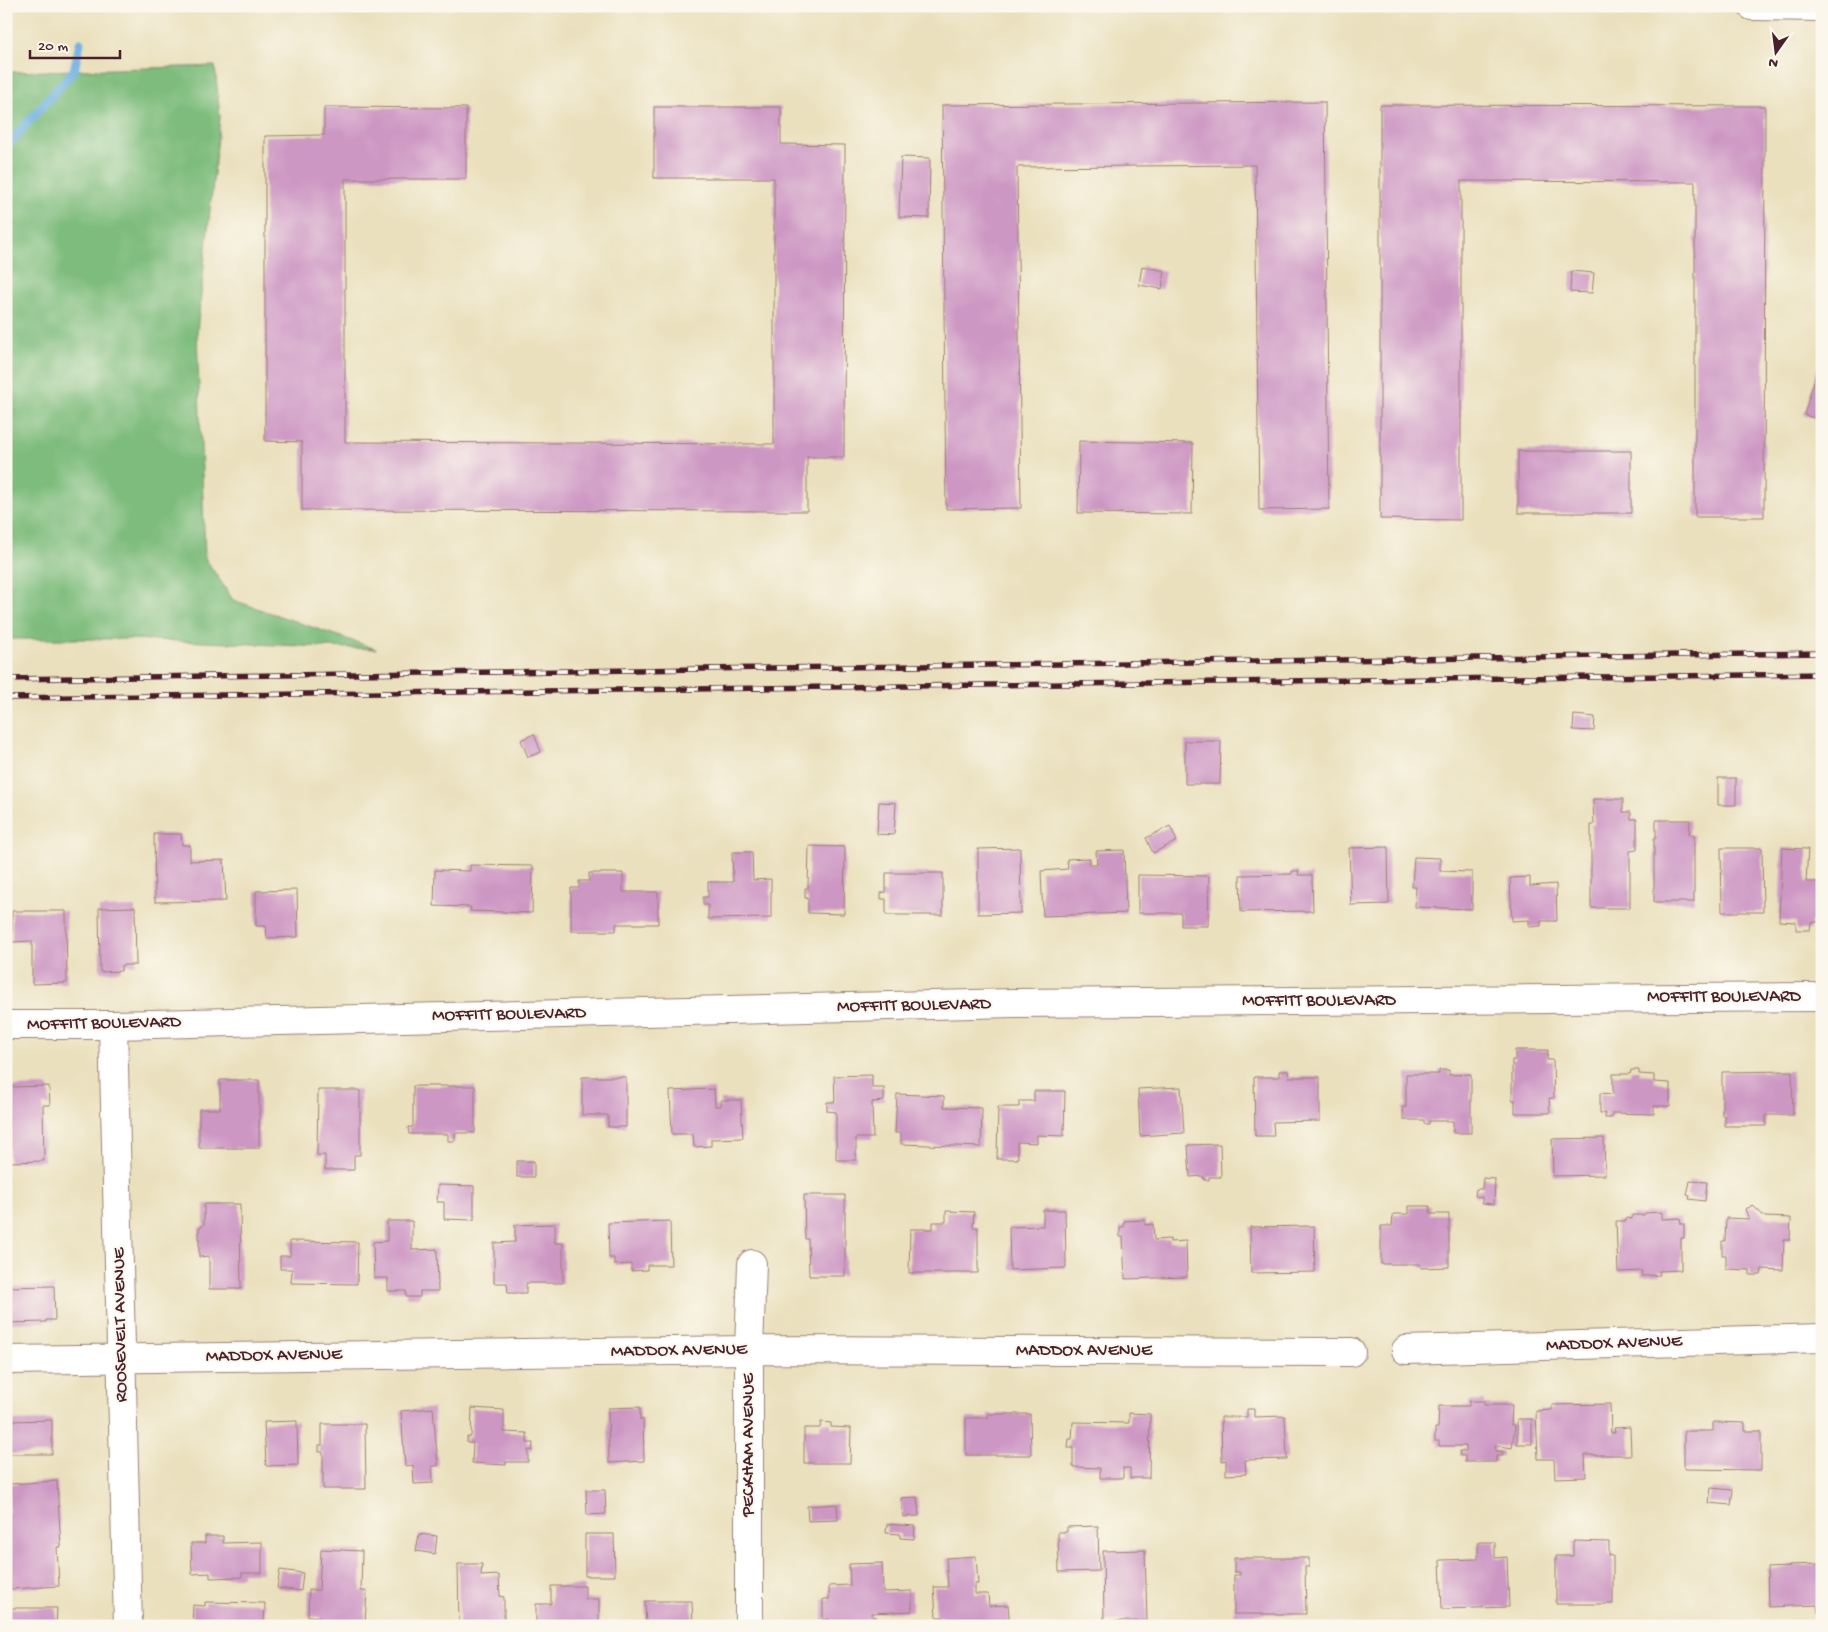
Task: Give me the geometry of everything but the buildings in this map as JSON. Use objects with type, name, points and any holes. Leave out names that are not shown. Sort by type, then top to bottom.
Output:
[{"type":"street","points":[[1752,6],[1822,7]]},
{"type":"street","name":"MOFFITT BOULEVARD","points":[[6,1025],[113,1025],[1014,1003],[1822,997]]},
{"type":"street","name":"ROOSEVELT AVENUE","points":[[113,1025],[128,1626]]},
{"type":"street","name":"PECKHAM AVENUE","points":[[749,1626],[749,1350],[752,1264]]},
{"type":"street","name":"MADDOX AVENUE","points":[[1406,1350],[1822,1338]]},
{"type":"street","name":"MADDOX AVENUE","points":[[6,1360],[749,1350],[1352,1352]]},
{"type":"green space","points":[[215,66],[220,118],[197,331],[205,558],[233,600],[376,649],[130,639],[6,639],[6,78],[11,72]]},
{"type":"waterway","points":[[6,147],[74,70],[80,43]]},
{"type":"railway","points":[[6,679],[1822,653]]},
{"type":"railway","points":[[6,698],[1822,674]]}]
